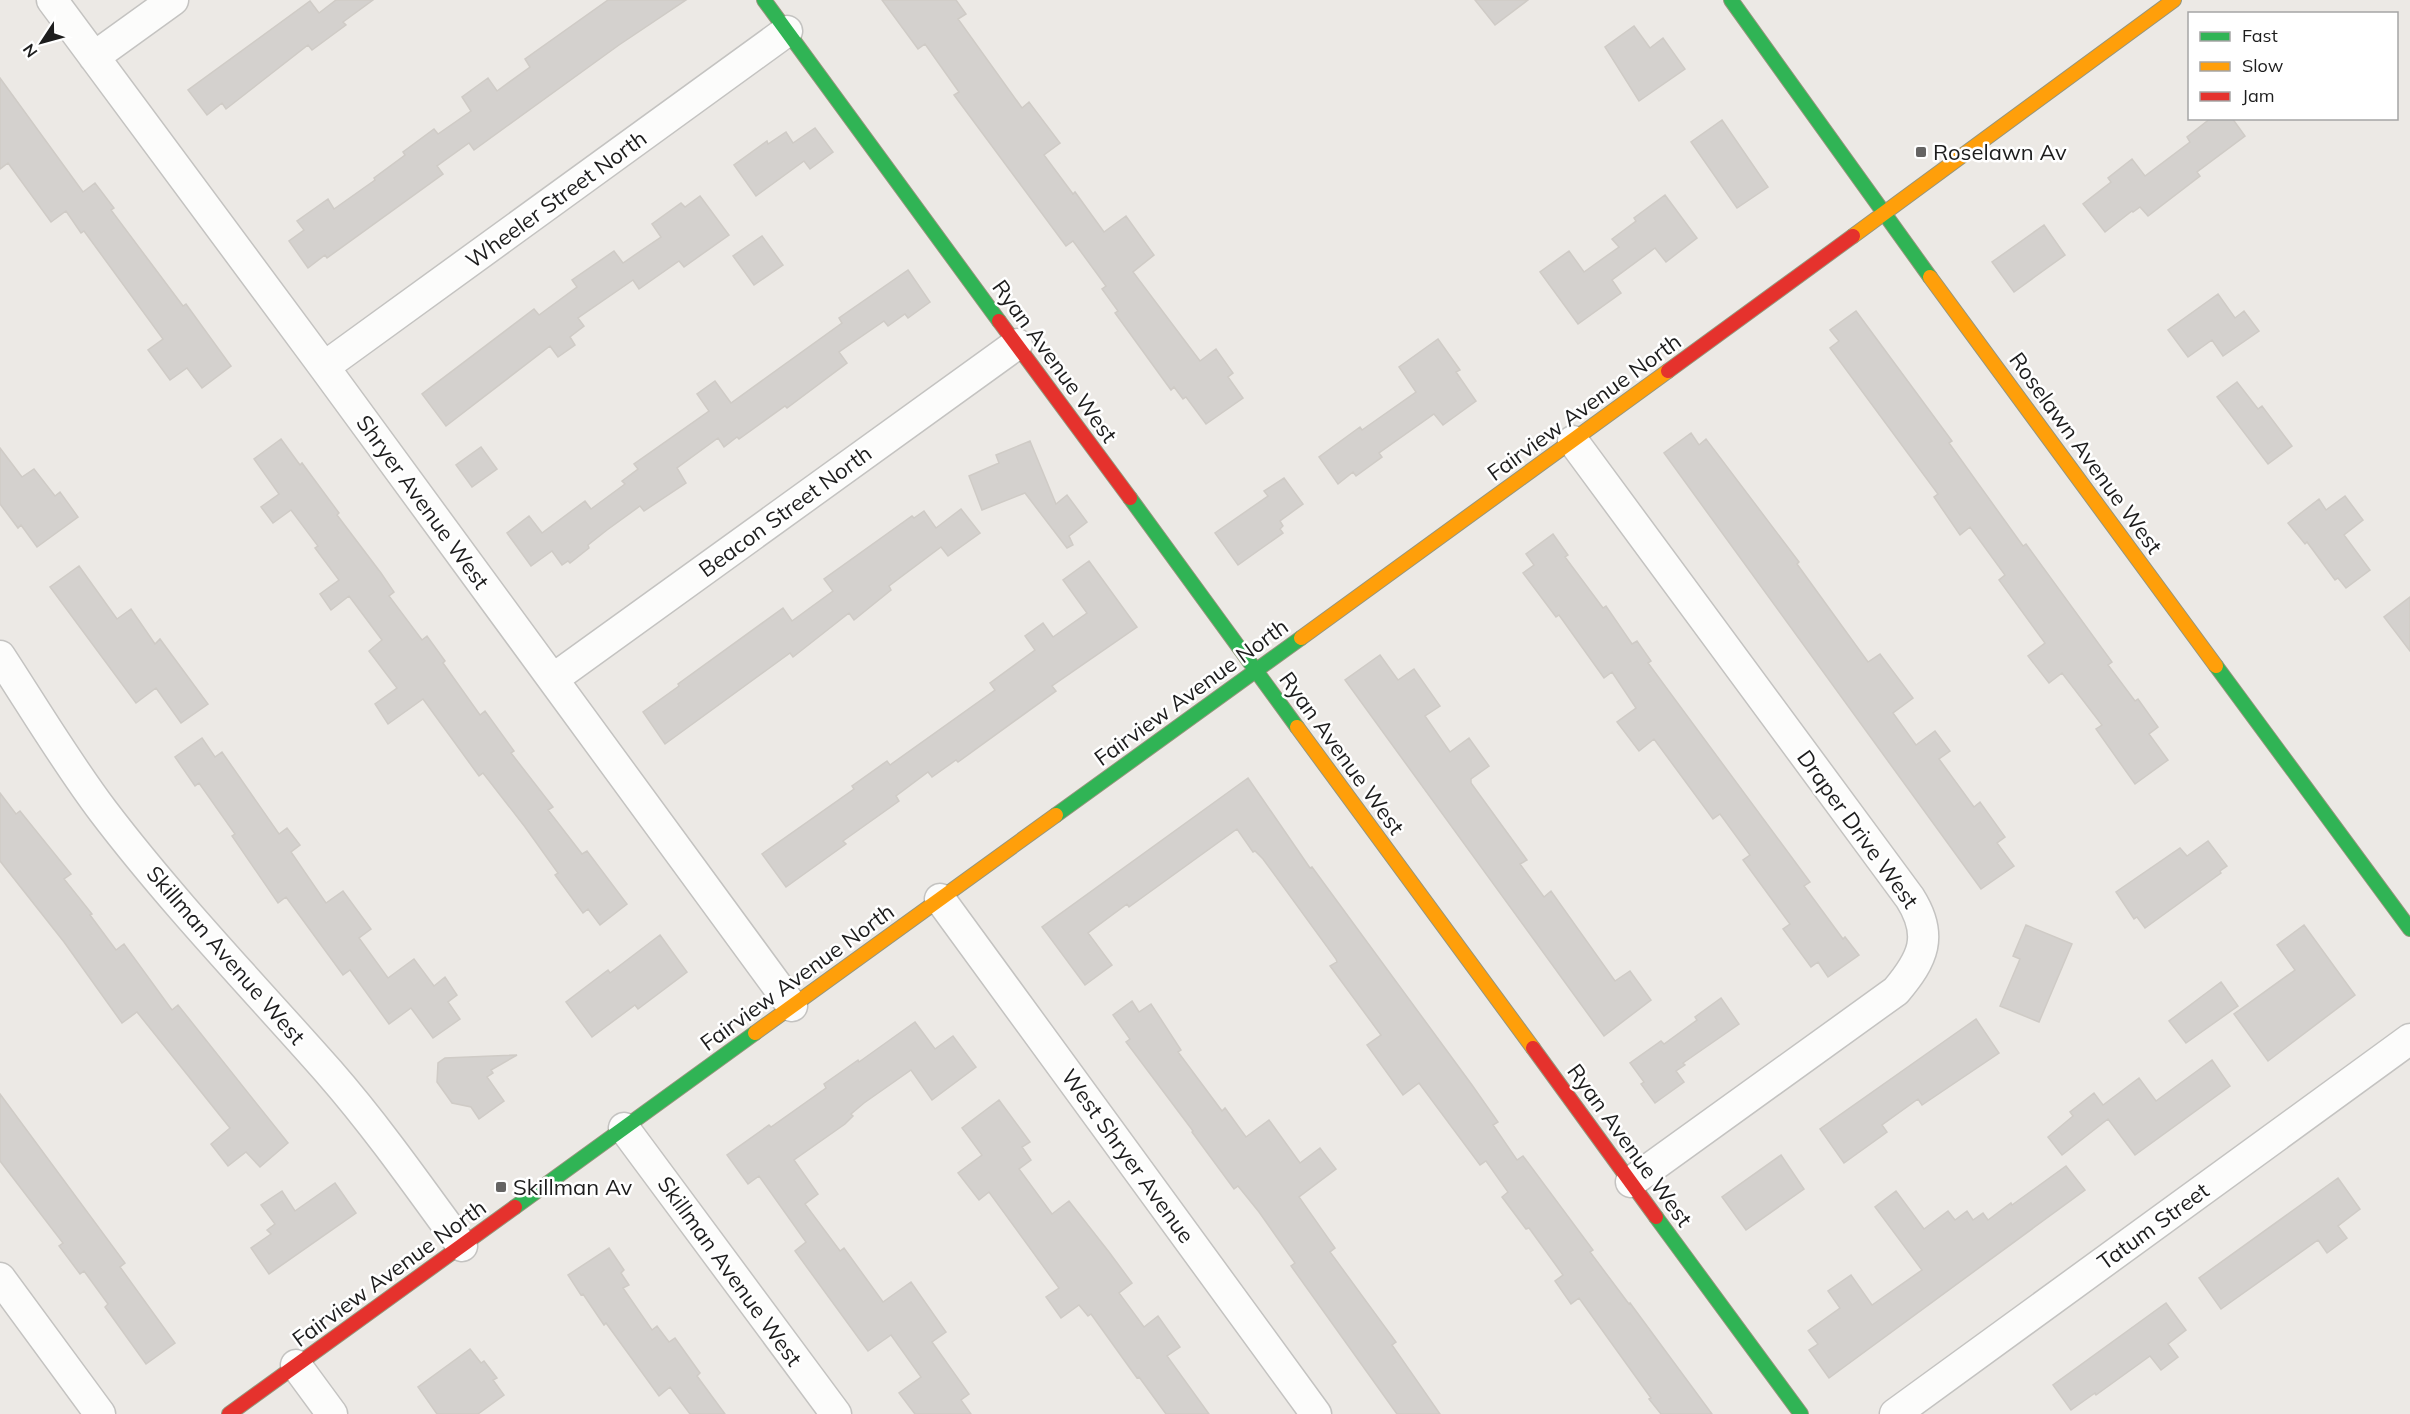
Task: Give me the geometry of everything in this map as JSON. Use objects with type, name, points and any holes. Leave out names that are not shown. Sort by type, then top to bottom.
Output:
[{"type":"street","name":"Shryer Avenue West","points":[[52,0],[324,366],[792,1006]]},
{"type":"street","points":[[94,57],[173,0]]},
{"type":"street","name":"Ryan Avenue West","points":[[764,0],[1801,1414]]},
{"type":"street","name":"Roselawn Avenue West","points":[[1731,0],[1862,180],[1883,213],[2410,929]]},
{"type":"street","name":"Fairview Avenue North","points":[[229,1414],[1573,441],[2174,0]]},
{"type":"street","name":"Wheeler Street North","points":[[324,366],[788,31]]},
{"type":"street","name":"Beacon Street North","points":[[553,679],[1017,344]]},
{"type":"street","name":"Draper Drive West","points":[[1573,441],[1910,898],[1921,918],[1924,936],[1921,955],[1896,991],[1631,1182]]},
{"type":"street","name":"Skillman Avenue West","points":[[0,656],[69,762],[110,819],[208,939],[330,1073],[373,1126],[462,1246]]},
{"type":"street","name":"West Shryer Avenue","points":[[940,899],[1316,1414]]},
{"type":"street","name":"Tatum Street","points":[[1895,1414],[2410,1039]]},
{"type":"street","name":"Skillman Avenue West","points":[[624,1128],[836,1414]]},
{"type":"street","points":[[0,1278],[100,1414]]},
{"type":"street","points":[[296,1365],[332,1414]]},
{"type":"building","points":[[336,0],[373,0],[343,22],[346,25],[312,50],[308,45],[226,109],[222,103],[207,115],[188,90],[310,1],[319,13]]},
{"type":"building","points":[[608,0],[686,0],[619,45],[474,150],[469,143],[437,166],[443,174],[327,258],[325,255],[308,268],[289,241],[304,230],[297,221],[328,199],[334,209],[375,180],[374,178],[405,155],[403,152],[434,129],[438,134],[471,111],[462,97],[488,78],[497,91],[530,67],[525,59]]},
{"type":"building","points":[[882,0],[956,0],[966,14],[958,19],[1022,108],[1029,102],[1060,143],[1044,155],[1104,232],[1126,216],[1154,255],[1133,272],[1200,361],[1216,349],[1233,373],[1228,377],[1243,398],[1206,424],[1186,397],[1183,399],[1174,387],[1171,390],[1115,313],[1118,311],[1102,289],[1106,286],[1073,241],[1066,246],[954,95],[959,92],[925,44],[918,49]]},
{"type":"building","points":[[1475,0],[1528,0],[1495,25]]},
{"type":"building","points":[[1634,26],[1650,48],[1663,38],[1685,69],[1639,101],[1605,47]]},
{"type":"building","points":[[0,78],[83,192],[95,183],[114,208],[111,210],[183,306],[186,304],[231,366],[202,388],[187,368],[170,380],[148,350],[163,339],[84,231],[81,233],[66,211],[51,222],[8,163],[0,169]]},
{"type":"building","points":[[1722,120],[1768,187],[1737,208],[1691,142]]},
{"type":"building","points":[[2208,120],[2233,120],[2245,136],[2197,172],[2200,176],[2148,216],[2140,207],[2105,232],[2083,204],[2111,182],[2108,178],[2132,159],[2145,176],[2190,142],[2187,137]]},
{"type":"building","points":[[815,128],[833,152],[810,169],[804,161],[756,196],[734,165],[767,141],[768,144],[786,132],[793,143]]},
{"type":"building","points":[[1665,195],[1697,238],[1666,262],[1655,248],[1612,280],[1621,293],[1578,324],[1540,272],[1569,251],[1584,272],[1619,247],[1612,239],[1636,221],[1634,218]]},
{"type":"building","points":[[700,196],[729,235],[684,267],[679,261],[639,289],[633,280],[578,318],[584,326],[570,337],[575,345],[558,357],[550,346],[446,426],[422,394],[534,309],[539,315],[577,287],[572,280],[614,251],[623,263],[661,237],[652,224],[681,203],[685,207]]},
{"type":"building","points":[[2044,225],[2065,255],[2014,292],[1992,262]]},
{"type":"building","points":[[762,236],[783,265],[754,285],[733,256]]},
{"type":"building","points":[[908,270],[930,302],[908,318],[905,314],[888,326],[884,321],[839,352],[847,363],[787,408],[785,406],[739,439],[737,437],[724,447],[718,438],[677,468],[686,483],[644,511],[640,506],[588,545],[589,548],[570,563],[568,561],[562,565],[552,551],[531,566],[507,533],[529,516],[542,533],[585,501],[591,509],[625,484],[622,481],[638,469],[634,464],[709,411],[697,394],[715,381],[731,403],[842,323],[839,318]]},
{"type":"building","points":[[2218,294],[2235,318],[2244,311],[2259,331],[2223,356],[2212,340],[2188,357],[2168,330]]},
{"type":"building","points":[[1856,311],[1952,441],[1949,443],[2023,546],[2026,544],[2112,662],[2108,665],[2135,701],[2138,699],[2158,727],[2149,734],[2168,760],[2135,784],[2096,729],[2102,725],[2062,673],[2049,683],[2028,656],[2045,643],[1999,580],[2005,575],[1970,527],[1960,535],[1934,497],[1938,494],[1830,348],[1839,341],[1830,330]]},
{"type":"building","points":[[1438,339],[1460,370],[1456,372],[1476,401],[1443,425],[1434,414],[1379,453],[1382,457],[1356,476],[1353,472],[1338,484],[1319,457],[1360,427],[1362,430],[1416,392],[1399,367]]},
{"type":"building","points":[[2237,382],[2258,409],[2262,406],[2292,446],[2268,464],[2217,397]]},
{"type":"building","points":[[1691,433],[1699,445],[1706,439],[1799,562],[1797,564],[1868,662],[1880,654],[1913,698],[1893,713],[1916,745],[1935,731],[1950,751],[1939,759],[1974,807],[1980,802],[2005,837],[1997,843],[2014,866],[1981,889],[1664,453]]},
{"type":"building","points":[[281,439],[300,465],[302,463],[339,513],[337,515],[381,573],[394,592],[389,596],[422,640],[427,636],[480,715],[485,711],[514,751],[511,753],[553,807],[548,810],[582,854],[587,851],[627,904],[600,925],[588,909],[583,913],[555,875],[558,873],[525,827],[483,773],[479,776],[423,699],[388,724],[375,704],[397,688],[369,651],[382,640],[349,596],[331,610],[320,594],[339,580],[315,548],[318,546],[291,510],[273,523],[261,507],[279,494],[254,459]]},
{"type":"building","points":[[1030,441],[1056,504],[1067,495],[1087,522],[1069,536],[1073,545],[1067,548],[1025,493],[982,510],[969,476],[999,463],[996,455]]},
{"type":"building","points":[[481,447],[497,469],[472,487],[456,465]]},
{"type":"building","points":[[0,448],[22,477],[34,469],[55,496],[60,492],[78,517],[37,547],[21,525],[18,528],[0,504]]},
{"type":"building","points":[[1284,478],[1303,504],[1280,521],[1283,526],[1280,529],[1283,533],[1238,565],[1215,533],[1268,496],[1264,491]]},
{"type":"building","points":[[2345,496],[2363,520],[2344,535],[2370,570],[2346,588],[2338,578],[2335,580],[2307,542],[2305,544],[2288,523],[2319,499],[2326,510]]},
{"type":"building","points":[[961,509],[980,533],[948,556],[941,547],[889,586],[891,590],[854,620],[849,613],[793,657],[790,653],[665,744],[643,712],[679,686],[678,684],[783,608],[792,621],[833,591],[824,579],[912,516],[914,518],[924,511],[936,528]]},
{"type":"building","points":[[1553,534],[1568,555],[1565,557],[1603,608],[1606,606],[1632,644],[1637,641],[1651,661],[1648,663],[1810,882],[1804,886],[1843,939],[1845,937],[1859,955],[1828,977],[1818,962],[1811,967],[1783,929],[1790,924],[1743,860],[1750,855],[1720,814],[1713,819],[1654,739],[1639,751],[1617,722],[1636,708],[1612,672],[1604,678],[1559,615],[1556,617],[1523,573],[1534,565],[1526,554]]},
{"type":"building","points":[[1089,561],[1137,627],[1052,686],[1056,691],[958,762],[956,760],[932,777],[928,772],[896,796],[899,801],[843,841],[846,844],[786,887],[762,854],[854,789],[852,786],[887,761],[890,765],[995,690],[990,683],[1035,650],[1025,636],[1043,623],[1053,637],[1087,613],[1063,580]]},
{"type":"building","points":[[79,566],[117,619],[131,609],[155,644],[160,639],[208,704],[181,723],[156,688],[136,703],[50,587]]},
{"type":"building","points":[[2410,597],[2410,651],[2384,617]]},
{"type":"building","points":[[1380,655],[1398,680],[1414,669],[1440,706],[1425,716],[1450,752],[1469,738],[1489,766],[1471,779],[1471,783],[1527,860],[1520,864],[1544,897],[1551,891],[1615,981],[1630,971],[1651,1000],[1604,1036],[1345,680]]},
{"type":"building","points":[[202,738],[215,757],[222,752],[279,834],[287,828],[300,845],[291,852],[326,903],[343,891],[371,929],[359,938],[388,978],[414,959],[434,986],[445,977],[457,995],[448,1002],[460,1019],[433,1038],[411,1008],[389,1024],[350,970],[343,975],[286,897],[278,903],[232,836],[235,834],[199,783],[195,786],[175,757]]},
{"type":"building","points":[[1248,778],[1310,868],[1312,867],[1472,1085],[1498,1122],[1493,1125],[1517,1160],[1523,1156],[1593,1250],[1590,1252],[1712,1414],[1661,1414],[1579,1298],[1571,1304],[1555,1281],[1563,1275],[1529,1228],[1526,1229],[1502,1197],[1508,1192],[1486,1161],[1480,1165],[1419,1083],[1403,1095],[1367,1045],[1381,1035],[1330,966],[1337,962],[1336,959],[1263,859],[1255,851],[1253,852],[1237,829],[1129,907],[1127,904],[1088,933],[1112,965],[1085,985],[1042,927]]},
{"type":"building","points":[[0,793],[16,814],[20,811],[71,874],[64,879],[92,914],[90,915],[116,950],[124,944],[172,1010],[178,1005],[288,1143],[260,1167],[246,1152],[228,1166],[211,1144],[230,1128],[137,1012],[122,1023],[64,942],[0,861]]},
{"type":"building","points":[[2208,841],[2227,866],[2220,871],[2221,873],[2145,928],[2137,917],[2134,919],[2116,892],[2180,848],[2187,856]]},
{"type":"building","points":[[2026,925],[2072,944],[2039,1022],[2000,1006],[2020,959],[2013,956]]},
{"type":"building","points":[[2304,925],[2355,995],[2268,1061],[2234,1014],[2295,970],[2277,945]]},
{"type":"building","points":[[660,935],[687,972],[638,1009],[635,1005],[592,1037],[566,1002],[608,970],[610,973]]},
{"type":"building","points":[[2221,982],[2238,1006],[2186,1043],[2169,1021]]},
{"type":"building","points":[[1721,998],[1739,1024],[1683,1063],[1685,1065],[1676,1071],[1684,1082],[1655,1103],[1641,1084],[1644,1082],[1630,1063],[1661,1041],[1664,1044],[1697,1020],[1695,1017]]},
{"type":"building","points":[[1132,1001],[1139,1012],[1151,1004],[1181,1050],[1178,1052],[1222,1111],[1225,1108],[1246,1137],[1269,1120],[1300,1163],[1320,1148],[1336,1169],[1299,1197],[1335,1248],[1330,1252],[1396,1342],[1392,1345],[1440,1414],[1397,1414],[1291,1266],[1295,1263],[1259,1212],[1238,1186],[1234,1189],[1126,1042],[1130,1039],[1113,1015]]},
{"type":"building","points":[[1976,1019],[1999,1053],[1922,1105],[1918,1099],[1882,1125],[1887,1132],[1844,1163],[1820,1129]]},
{"type":"building","points":[[915,1022],[935,1049],[953,1036],[976,1067],[932,1100],[911,1070],[864,1103],[851,1114],[853,1116],[845,1124],[794,1160],[818,1194],[805,1204],[840,1251],[844,1248],[883,1302],[911,1282],[946,1332],[932,1342],[969,1394],[961,1400],[971,1414],[915,1414],[899,1393],[921,1377],[891,1335],[868,1351],[795,1251],[806,1242],[759,1176],[748,1184],[727,1155],[769,1125],[771,1127],[826,1088],[824,1084]]},
{"type":"building","points":[[517,1055],[491,1070],[493,1073],[487,1077],[504,1101],[479,1119],[471,1107],[452,1103],[437,1082],[438,1063],[445,1058]]},
{"type":"building","points":[[2212,1060],[2230,1086],[2135,1155],[2108,1119],[2062,1155],[2048,1137],[2073,1116],[2070,1112],[2094,1093],[2103,1105],[2139,1078],[2156,1101]]},
{"type":"building","points":[[0,1094],[125,1263],[120,1267],[175,1343],[146,1364],[105,1307],[108,1304],[84,1271],[80,1274],[59,1246],[63,1243],[0,1161]]},
{"type":"building","points":[[999,1100],[1030,1142],[1022,1147],[1031,1160],[1019,1169],[1052,1214],[1069,1201],[1109,1252],[1132,1283],[1119,1293],[1144,1327],[1158,1316],[1180,1347],[1167,1356],[1209,1414],[1166,1414],[1091,1314],[1088,1316],[1079,1305],[1061,1318],[1046,1297],[1059,1288],[989,1192],[979,1200],[958,1173],[982,1155],[962,1128]]},
{"type":"building","points":[[1781,1155],[1804,1189],[1746,1230],[1722,1197]]},
{"type":"building","points":[[2066,1166],[2085,1190],[1829,1378],[1809,1350],[1818,1344],[1808,1331],[1840,1308],[1828,1291],[1851,1275],[1872,1305],[1922,1270],[1875,1207],[1896,1191],[1924,1229],[1948,1211],[1955,1220],[1967,1211],[1973,1220],[1983,1213],[1988,1220]]},
{"type":"building","points":[[2338,1178],[2360,1209],[2338,1226],[2347,1238],[2327,1253],[2318,1240],[2221,1309],[2199,1278]]},
{"type":"building","points":[[335,1183],[356,1213],[269,1274],[251,1248],[271,1234],[267,1230],[275,1224],[261,1205],[282,1191],[295,1211]]},
{"type":"building","points":[[609,1248],[624,1270],[621,1273],[629,1285],[623,1288],[652,1330],[657,1326],[669,1342],[675,1338],[700,1373],[697,1376],[725,1414],[690,1414],[670,1387],[659,1396],[606,1323],[604,1325],[583,1294],[581,1295],[568,1275]]},
{"type":"building","points":[[2166,1303],[2186,1330],[2168,1344],[2178,1357],[2161,1370],[2150,1356],[2071,1410],[2053,1385]]},
{"type":"building","points":[[470,1349],[481,1363],[484,1361],[497,1378],[493,1380],[504,1395],[478,1414],[437,1414],[418,1387]]},
{"type":"traffic: fast","points":[[764,0],[999,321]]},
{"type":"traffic: fast","points":[[1731,0],[1930,277]]},
{"type":"traffic: fast","points":[[1130,498],[1297,727]]},
{"type":"traffic: fast","points":[[1056,815],[1301,638]]},
{"type":"traffic: fast","points":[[2216,666],[2410,929]]},
{"type":"traffic: fast","points":[[515,1207],[755,1033]]},
{"type":"traffic: fast","points":[[1656,1217],[1801,1414]]},
{"type":"traffic: slow","points":[[1853,236],[2174,0]]},
{"type":"traffic: slow","points":[[1930,277],[2216,666]]},
{"type":"traffic: slow","points":[[1301,638],[1668,371]]},
{"type":"traffic: slow","points":[[1297,727],[1533,1048]]},
{"type":"traffic: slow","points":[[755,1033],[1056,815]]},
{"type":"traffic: jam","points":[[1668,371],[1853,236]]},
{"type":"traffic: jam","points":[[999,321],[1130,498]]},
{"type":"traffic: jam","points":[[1533,1048],[1656,1217]]},
{"type":"traffic: jam","points":[[229,1414],[515,1207]]},
{"type":"place","name":"Roselawn Av","points":[[1921,152]]},
{"type":"place","name":"Skillman Av","points":[[501,1187]]}]
